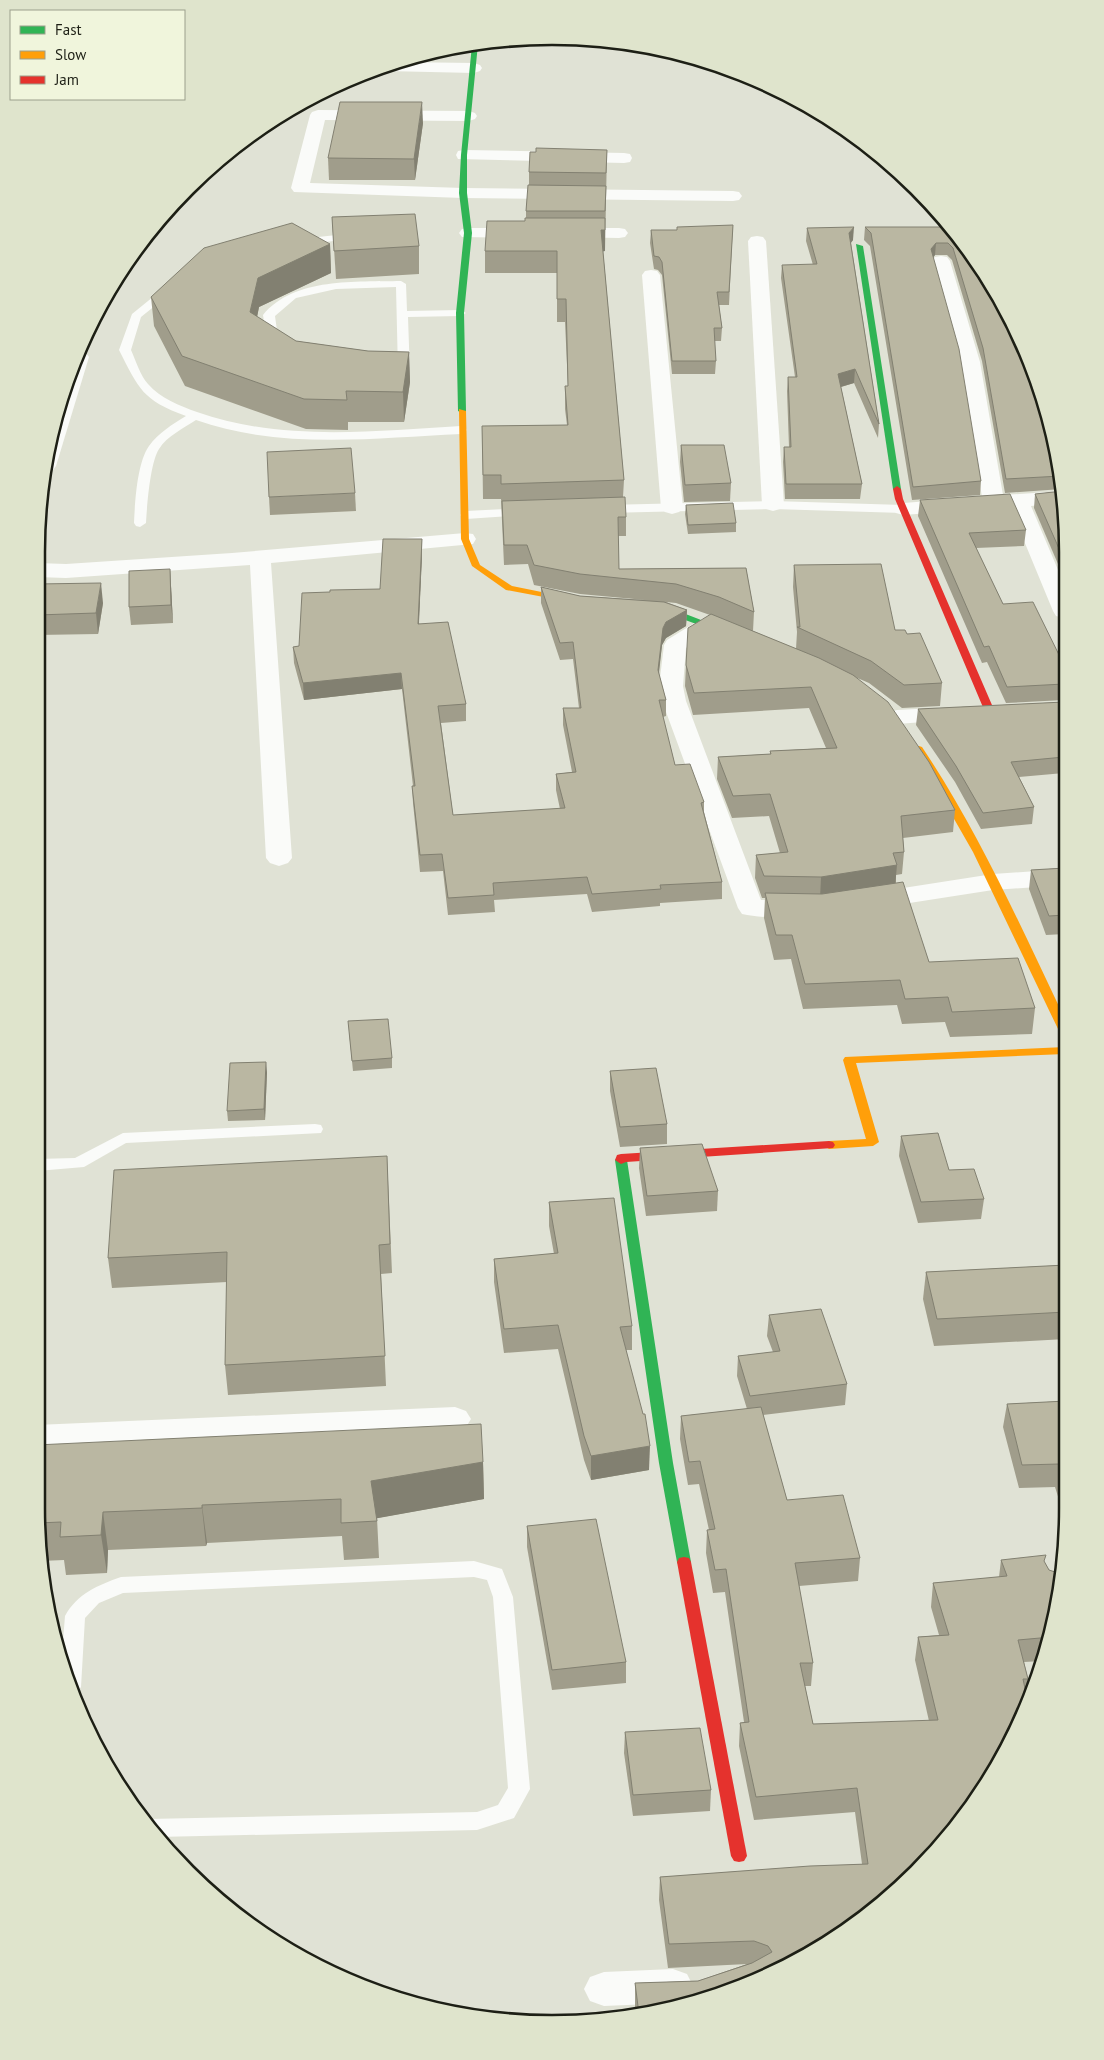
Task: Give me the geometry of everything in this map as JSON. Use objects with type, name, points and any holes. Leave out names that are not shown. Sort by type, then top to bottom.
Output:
[{"type":"street","points":[[475,51],[464,155],[463,194],[468,233],[460,314],[461,430],[466,515],[465,539],[476,566],[509,588],[590,604]]},
{"type":"street","points":[[407,66],[474,68]]},
{"type":"street","points":[[313,105],[469,111]]},
{"type":"street","points":[[469,111],[318,115],[300,188],[463,194],[733,196]]},
{"type":"street","points":[[464,155],[624,158]]},
{"type":"street","points":[[468,233],[618,233]]},
{"type":"street","points":[[757,241],[773,505]]},
{"type":"street","points":[[859,246],[903,509],[968,657],[999,712],[901,725],[941,783],[993,882],[1059,1020]]},
{"type":"street","points":[[941,261],[970,362],[994,503]]},
{"type":"street","points":[[651,274],[672,508]]},
{"type":"street","points":[[903,509],[1056,498]]},
{"type":"street","points":[[1018,501],[1059,599]]},
{"type":"street","points":[[45,570],[66,571],[260,558],[465,539]]},
{"type":"street","points":[[260,558],[279,858]]},
{"type":"street","points":[[638,608],[667,610],[709,624],[749,641]]},
{"type":"street","points":[[709,624],[675,645],[671,686],[674,701],[751,908],[837,906],[993,882],[1059,877]]},
{"type":"street","points":[[739,1856],[666,1462],[621,1158],[873,1142],[849,1060],[1059,1050]]},
{"type":"street","points":[[45,1437],[455,1419]]},
{"type":"street","points":[[604,1989],[703,1985]]},
{"type":"lane","points":[[291,244],[362,236]]},
{"type":"lane","points":[[179,281],[136,316],[125,350],[144,386],[166,404],[194,416],[252,432],[316,436],[461,430]]},
{"type":"lane","points":[[401,284],[401,314],[404,375],[302,362],[273,339],[269,315],[292,296],[336,286],[401,284]]},
{"type":"lane","points":[[401,314],[460,314]]},
{"type":"lane","points":[[140,524],[140,510],[152,449],[169,432],[194,416]]},
{"type":"lane","points":[[596,509],[773,505],[903,509]]},
{"type":"lane","points":[[466,515],[540,512]]},
{"type":"lane","points":[[45,1165],[78,1164],[123,1138],[315,1129]]},
{"type":"lane","points":[[71,1669],[75,1616],[92,1597],[122,1585],[474,1569],[495,1574],[503,1597],[519,1789],[506,1812],[477,1821],[159,1828]]},
{"type":"building","points":[[340,102],[422,102],[414,159],[328,158]]},
{"type":"building","points":[[536,148],[607,150],[606,173],[529,172],[530,152],[536,152]]},
{"type":"building","points":[[528,185],[606,186],[605,211],[526,211]]},
{"type":"building","points":[[415,214],[419,246],[334,251],[332,217]]},
{"type":"building","points":[[525,218],[605,218],[605,230],[601,230],[624,480],[501,484],[501,475],[483,475],[482,426],[568,425],[565,386],[568,386],[566,299],[557,299],[557,251],[485,251],[487,221],[525,221]]},
{"type":"building","points":[[292,223],[330,244],[258,278],[250,312],[296,341],[368,351],[409,352],[403,392],[346,391],[347,400],[304,399],[182,356],[151,297],[204,248]]},
{"type":"building","points":[[733,225],[729,292],[717,292],[722,328],[714,328],[716,361],[672,361],[662,262],[659,257],[654,256],[651,230],[677,230],[677,227]]},
{"type":"building","points":[[854,227],[849,233],[879,424],[855,369],[838,374],[862,484],[786,484],[784,447],[791,447],[788,377],[797,377],[782,265],[817,264],[807,228]]},
{"type":"building","points":[[865,227],[941,227],[954,243],[974,270],[991,299],[1007,328],[1020,358],[1042,421],[1053,476],[1006,479],[983,348],[953,248],[948,243],[936,243],[931,249],[959,349],[981,481],[913,487],[871,233]]},
{"type":"building","points":[[681,445],[724,445],[731,483],[685,485]]},
{"type":"building","points":[[351,448],[355,493],[269,497],[267,452]]},
{"type":"building","points":[[1056,492],[1059,548],[1035,494]]},
{"type":"building","points":[[1010,494],[1026,530],[969,533],[1003,604],[1033,602],[1059,655],[1059,684],[1007,687],[989,646],[984,647],[920,500]]},
{"type":"building","points":[[625,497],[626,517],[618,517],[619,569],[746,568],[754,612],[719,597],[676,584],[580,574],[534,565],[527,545],[504,545],[502,501]]},
{"type":"building","points":[[733,503],[736,523],[688,525],[686,505]]},
{"type":"building","points":[[383,539],[422,539],[418,624],[448,622],[466,704],[438,706],[453,815],[565,808],[556,774],[576,772],[563,708],[581,708],[573,642],[560,643],[541,587],[580,596],[664,602],[687,610],[666,622],[663,628],[658,670],[666,700],[659,700],[675,765],[690,764],[704,802],[701,803],[722,882],[660,885],[661,889],[592,894],[587,877],[493,883],[494,895],[448,898],[442,854],[420,855],[412,786],[415,786],[401,673],[303,683],[293,647],[299,646],[302,593],[330,592],[330,590],[380,589]]},
{"type":"building","points":[[881,564],[895,630],[905,630],[907,634],[920,633],[942,683],[904,685],[871,661],[797,627],[800,627],[794,565]]},
{"type":"building","points":[[170,569],[171,605],[129,607],[129,571]]},
{"type":"building","points":[[101,583],[96,613],[45,615],[45,584]]},
{"type":"building","points":[[711,614],[819,658],[853,675],[888,702],[929,762],[955,810],[901,816],[904,852],[893,853],[897,865],[821,877],[764,876],[756,855],[788,852],[770,794],[733,796],[718,757],[771,754],[770,751],[837,748],[811,687],[694,693],[686,665],[688,628]]},
{"type":"building","points":[[1059,702],[1059,757],[1011,762],[1034,807],[983,813],[956,766],[918,709]]},
{"type":"building","points":[[1059,868],[1059,915],[1049,916],[1031,870]]},
{"type":"building","points":[[903,882],[929,962],[1018,958],[1035,1008],[952,1012],[948,997],[905,999],[900,980],[805,984],[792,935],[776,935],[765,893],[822,894]]},
{"type":"building","points":[[388,1019],[392,1058],[352,1061],[348,1021]]},
{"type":"building","points":[[266,1062],[264,1109],[227,1111],[230,1063]]},
{"type":"building","points":[[656,1068],[667,1124],[620,1127],[610,1071]]},
{"type":"building","points":[[938,1133],[949,1170],[974,1169],[984,1199],[921,1202],[901,1136]]},
{"type":"building","points":[[702,1144],[718,1191],[647,1196],[640,1148]]},
{"type":"building","points":[[387,1156],[390,1244],[379,1245],[385,1356],[225,1365],[227,1252],[108,1258],[114,1170]]},
{"type":"building","points":[[614,1198],[632,1326],[620,1327],[643,1414],[645,1414],[650,1446],[591,1456],[584,1436],[558,1325],[504,1329],[494,1259],[558,1253],[549,1202]]},
{"type":"building","points":[[1059,1265],[1059,1312],[937,1319],[926,1272]]},
{"type":"building","points":[[821,1309],[847,1384],[750,1396],[738,1356],[780,1351],[769,1315]]},
{"type":"building","points":[[1059,1401],[1059,1464],[1022,1465],[1007,1404]]},
{"type":"building","points":[[761,1407],[787,1500],[843,1495],[860,1558],[795,1563],[813,1663],[800,1663],[813,1724],[938,1720],[918,1637],[949,1635],[933,1583],[1007,1576],[1001,1560],[1046,1555],[1044,1561],[1049,1570],[1055,1572],[1042,1638],[1018,1640],[1028,1679],[1023,1679],[1025,1689],[1007,1732],[974,1790],[954,1817],[911,1867],[861,1910],[834,1930],[776,1963],[715,1988],[683,1998],[638,2007],[635,1983],[698,1981],[752,1963],[772,1952],[768,1946],[754,1941],[669,1944],[660,1877],[810,1866],[868,1864],[857,1788],[756,1797],[740,1723],[749,1722],[726,1569],[715,1570],[707,1530],[715,1529],[700,1461],[689,1462],[681,1416]]},
{"type":"building","points":[[481,1424],[483,1462],[371,1481],[377,1521],[341,1523],[341,1499],[202,1505],[202,1508],[103,1512],[101,1535],[60,1537],[61,1522],[45,1523],[45,1445]]},
{"type":"building","points":[[596,1519],[626,1662],[552,1670],[527,1526]]},
{"type":"building","points":[[700,1728],[711,1790],[633,1795],[625,1732]]},
{"type":"traffic: fast","points":[[462,411],[460,313],[468,233],[463,193],[464,155],[474,51]]},
{"type":"traffic: fast","points":[[859,246],[897,489]]},
{"type":"traffic: fast","points":[[651,609],[667,610],[735,635]]},
{"type":"traffic: fast","points":[[621,1160],[666,1463],[684,1562]]},
{"type":"traffic: slow","points":[[462,411],[465,539],[476,566],[509,588],[578,602]]},
{"type":"traffic: slow","points":[[919,749],[978,852],[1059,1018]]},
{"type":"traffic: slow","points":[[829,1145],[873,1142],[849,1060],[1059,1050]]},
{"type":"traffic: jam","points":[[897,489],[899,499],[990,712]]},
{"type":"traffic: jam","points":[[621,1160],[621,1158],[829,1145]]},
{"type":"traffic: jam","points":[[684,1562],[739,1856]]}]
